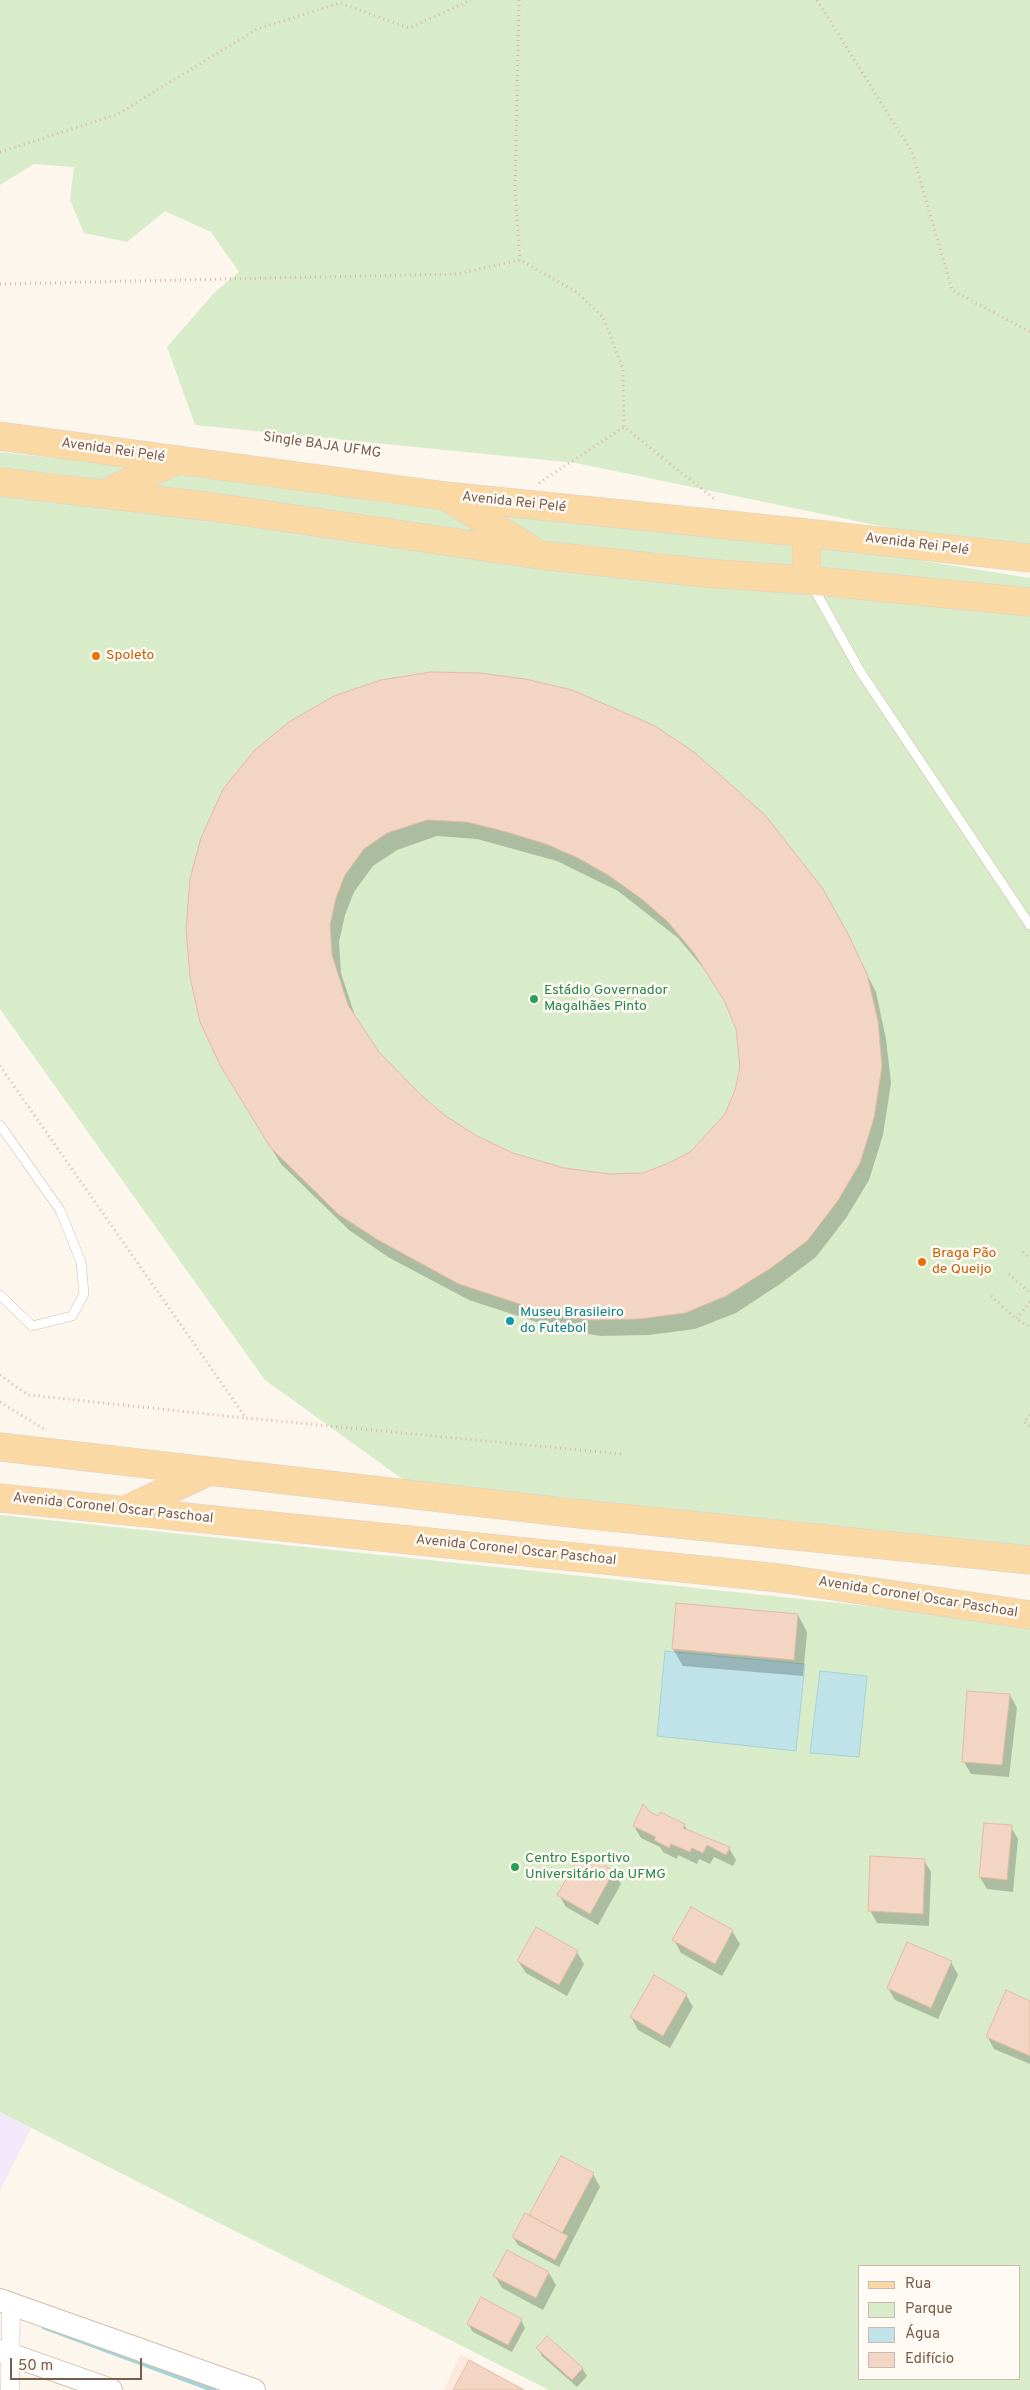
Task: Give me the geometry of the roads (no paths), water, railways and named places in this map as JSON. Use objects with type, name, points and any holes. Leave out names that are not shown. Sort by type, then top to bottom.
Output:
[{"type":"main road","name":"Avenida Rei Pelé","points":[[0,436],[446,496],[808,532],[1030,558]]},
{"type":"main road","points":[[104,494],[177,460]]},
{"type":"main road","points":[[0,482],[213,507],[540,555],[704,573],[806,580],[1030,602]]},
{"type":"main road","points":[[446,496],[540,555]]},
{"type":"main road","points":[[806,580],[808,532]]},
{"type":"main road","points":[[0,1447],[206,1472],[751,1532],[1030,1560]]},
{"type":"main road","points":[[128,1509],[206,1472]]},
{"type":"main road","name":"Avenida Coronel Oscar Paschoal","points":[[0,1498],[128,1509],[299,1529],[779,1578],[1030,1615]]},
{"type":"main road","points":[[751,1532],[779,1578]]},
{"type":"street","points":[[10,2390],[4,2353],[5,2303],[254,2390]]},
{"type":"street","points":[[4,2353],[111,2390]]},
{"type":"lane","points":[[806,580],[818,593],[860,671],[1030,925]]},
{"type":"lane","points":[[0,1125],[60,1210],[81,1262],[84,1294],[72,1316],[32,1326],[0,1295]]},
{"type":"water","points":[[665,1651],[805,1664],[796,1751],[657,1736]]},
{"type":"water","points":[[820,1671],[867,1676],[859,1757],[810,1753]]},
{"type":"waterway","points":[[44,2327],[214,2390]]},
{"type":"place","name":"Spoleto","points":[[96,656]]},
{"type":"place","name":"Estádio Governador Magalhães Pinto","points":[[534,999]]},
{"type":"place","name":"Braga Pão de Queijo","points":[[922,1262]]},
{"type":"place","name":"Museu Brasileiro do Futebol","points":[[510,1321]]},
{"type":"place","name":"Centro Esportivo Universitário da UFMG","points":[[515,1867]]}]
